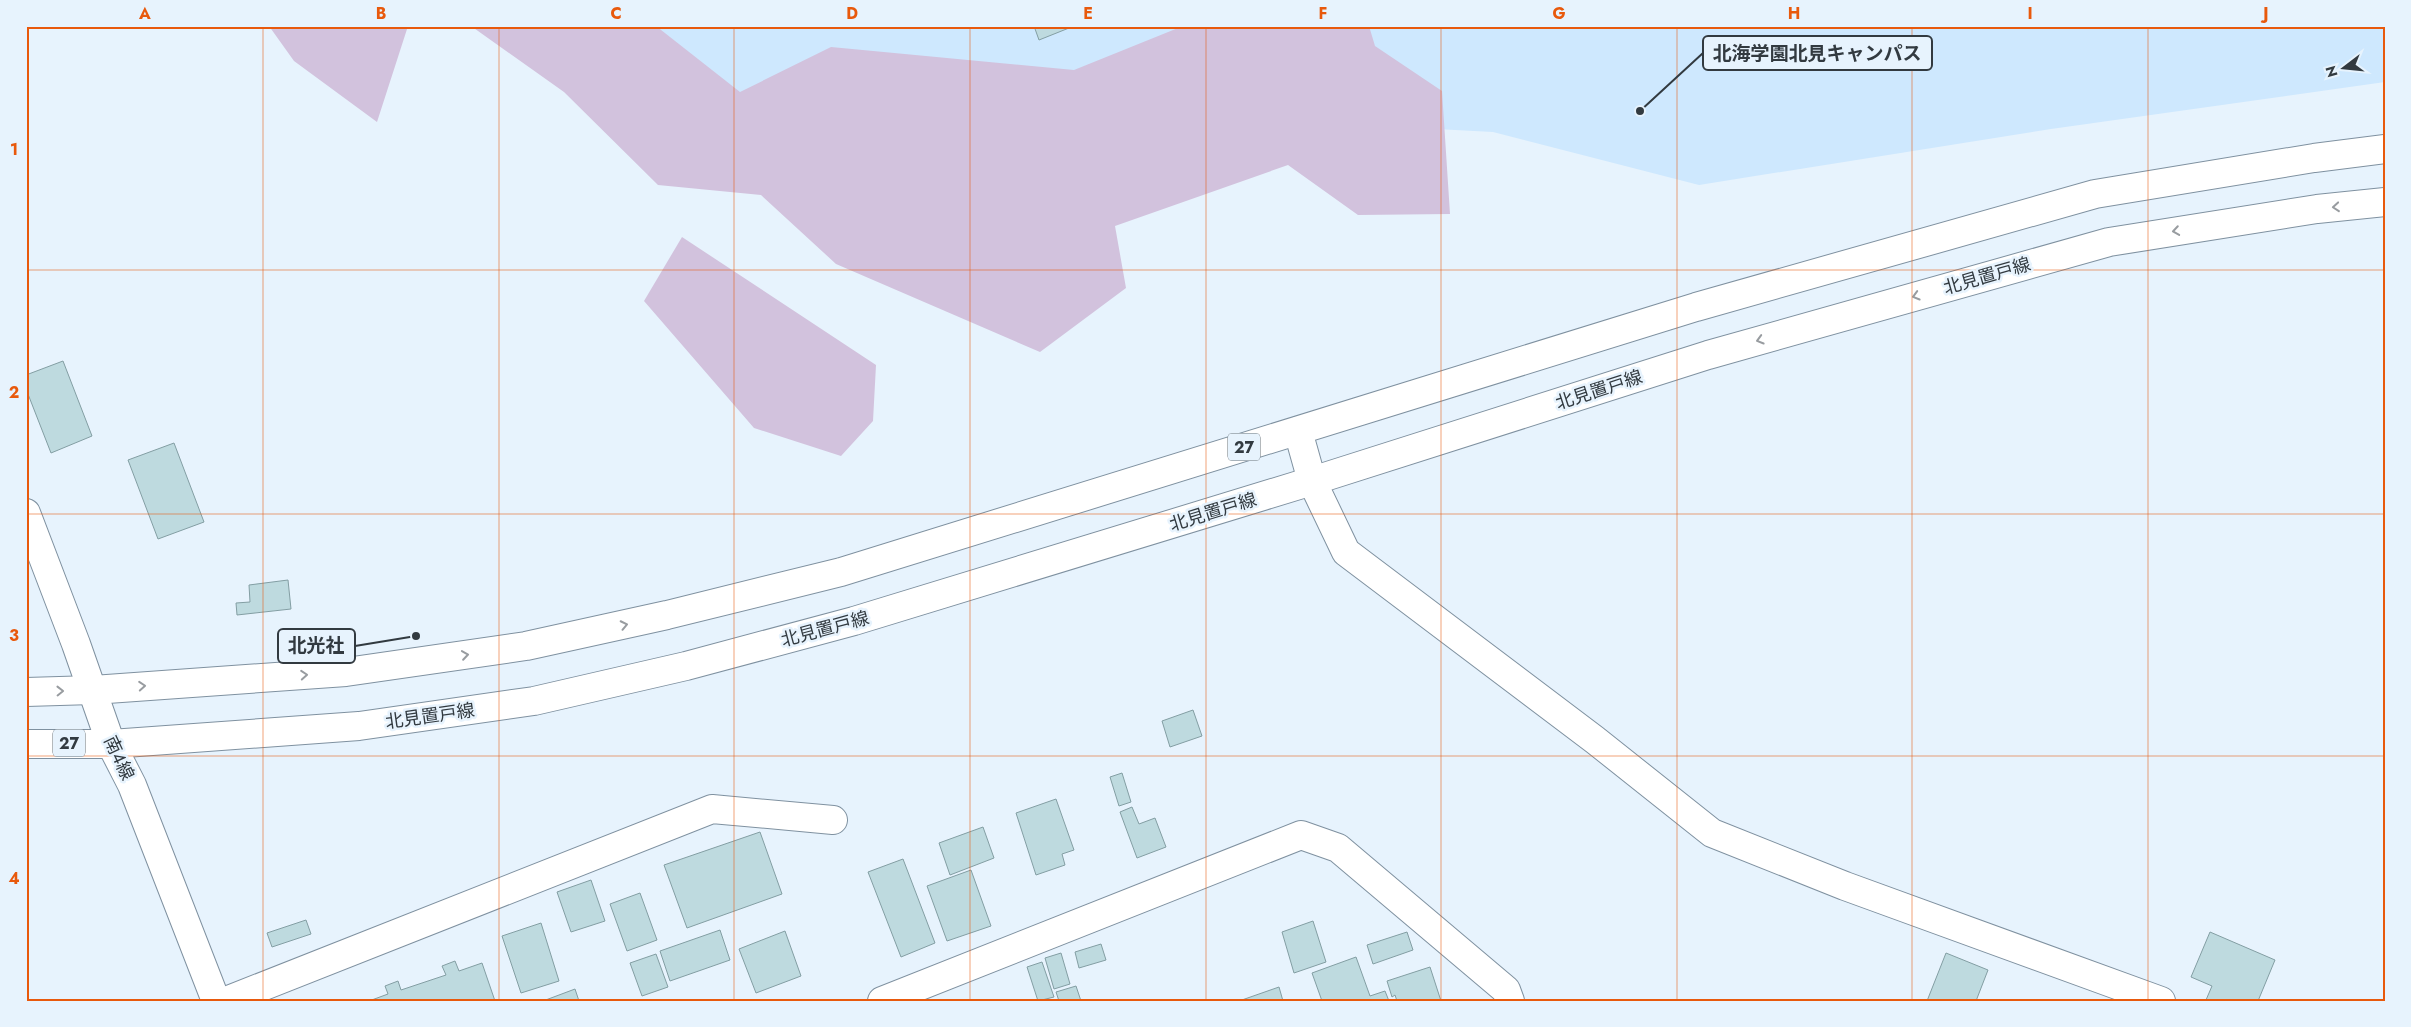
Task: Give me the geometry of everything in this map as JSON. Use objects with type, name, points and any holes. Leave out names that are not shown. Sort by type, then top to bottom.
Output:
[{"type":"main road","name":"27","points":[[26,692],[93,690],[346,672],[526,646],[667,615],[841,572],[1696,307],[2095,194],[2314,158],[2385,149]]},
{"type":"main road","name":"北見置戸線","points":[[26,744],[111,744],[359,726],[534,701],[686,666],[854,622],[1312,481],[1708,355],[2109,242],[2317,208],[2385,202]]},
{"type":"main road","points":[[1298,431],[1312,481],[1346,552],[1595,740],[1712,833],[1845,886],[2161,1001]]},
{"type":"main road","name":"南4線","points":[[26,513],[93,690],[111,744],[132,784],[216,1001]]},
{"type":"main road","points":[[226,1001],[712,809],[832,820]]},
{"type":"main road","points":[[882,1001],[1300,836],[1338,848],[1506,990],[1510,1001]]},
{"type":"shaded area","points":[[269,26],[408,26],[377,122],[294,61]]},
{"type":"shaded area","points":[[471,26],[656,26],[740,92],[831,47],[1074,70],[1183,26],[1369,26],[1375,46],[1442,91],[1450,214],[1358,215],[1288,165],[1115,226],[1126,288],[1040,352],[836,264],[761,195],[658,185],[564,92]]},
{"type":"shaded area","points":[[610,26],[2385,26],[2385,82],[2051,129],[1699,185],[1493,132],[929,102],[729,120]]},
{"type":"shaded area","points":[[682,237],[876,365],[873,421],[841,456],[754,428],[644,301]]},
{"type":"building","points":[[1034,26],[1074,26],[1039,40]]},
{"type":"building","points":[[63,361],[92,436],[51,453],[26,389],[26,375]]},
{"type":"building","points":[[174,443],[204,522],[158,539],[128,460]]},
{"type":"building","points":[[288,580],[291,609],[237,615],[236,603],[250,602],[249,585]]},
{"type":"building","points":[[1193,710],[1202,736],[1170,747],[1162,721]]},
{"type":"building","points":[[1122,773],[1131,802],[1119,806],[1110,777]]},
{"type":"building","points":[[1056,799],[1074,850],[1062,854],[1065,865],[1036,875],[1016,813]]},
{"type":"building","points":[[1132,807],[1139,824],[1155,818],[1166,847],[1137,858],[1120,812]]},
{"type":"building","points":[[983,827],[994,858],[950,875],[939,843]]},
{"type":"building","points":[[760,832],[782,894],[687,928],[664,865]]},
{"type":"building","points":[[903,859],[935,943],[901,957],[868,872]]},
{"type":"building","points":[[971,870],[991,926],[947,941],[927,886]]},
{"type":"building","points":[[591,880],[605,921],[571,932],[557,892]]},
{"type":"building","points":[[640,893],[657,940],[627,951],[610,904]]},
{"type":"building","points":[[306,920],[311,934],[272,947],[267,933]]},
{"type":"building","points":[[1313,921],[1326,962],[1294,973],[1282,932]]},
{"type":"building","points":[[541,923],[559,981],[521,993],[502,936]]},
{"type":"building","points":[[720,930],[730,960],[670,981],[660,951]]},
{"type":"building","points":[[785,931],[801,976],[756,993],[739,949]]},
{"type":"building","points":[[1407,932],[1413,950],[1373,964],[1367,945]]},
{"type":"building","points":[[2210,932],[2275,960],[2258,1001],[2206,1000],[2212,986],[2191,977]]},
{"type":"building","points":[[1101,944],[1106,960],[1079,968],[1075,952]]},
{"type":"building","points":[[1061,953],[1070,984],[1054,989],[1045,958]]},
{"type":"building","points":[[1946,953],[1988,970],[1976,1001],[1927,1001]]},
{"type":"building","points":[[656,954],[668,987],[642,996],[630,963]]},
{"type":"building","points":[[1356,957],[1370,996],[1385,991],[1389,1001],[1322,1001],[1312,973]]},
{"type":"building","points":[[455,961],[459,971],[482,963],[495,1001],[369,1001],[388,994],[385,986],[398,981],[401,990],[446,975],[442,966]]},
{"type":"building","points":[[1042,962],[1054,997],[1038,1001],[1027,967]]},
{"type":"building","points":[[1430,967],[1441,1001],[1397,1001],[1395,995],[1392,997],[1387,981]]},
{"type":"building","points":[[1076,986],[1081,1001],[1059,1001],[1056,992]]},
{"type":"building","points":[[1279,987],[1283,1001],[1239,1001]]},
{"type":"building","points":[[575,989],[579,1001],[543,1001]]},
{"type":"place","name":"北海学園北見キャンパス","points":[[1640,111]]},
{"type":"place","name":"北光社","points":[[416,636]]}]
